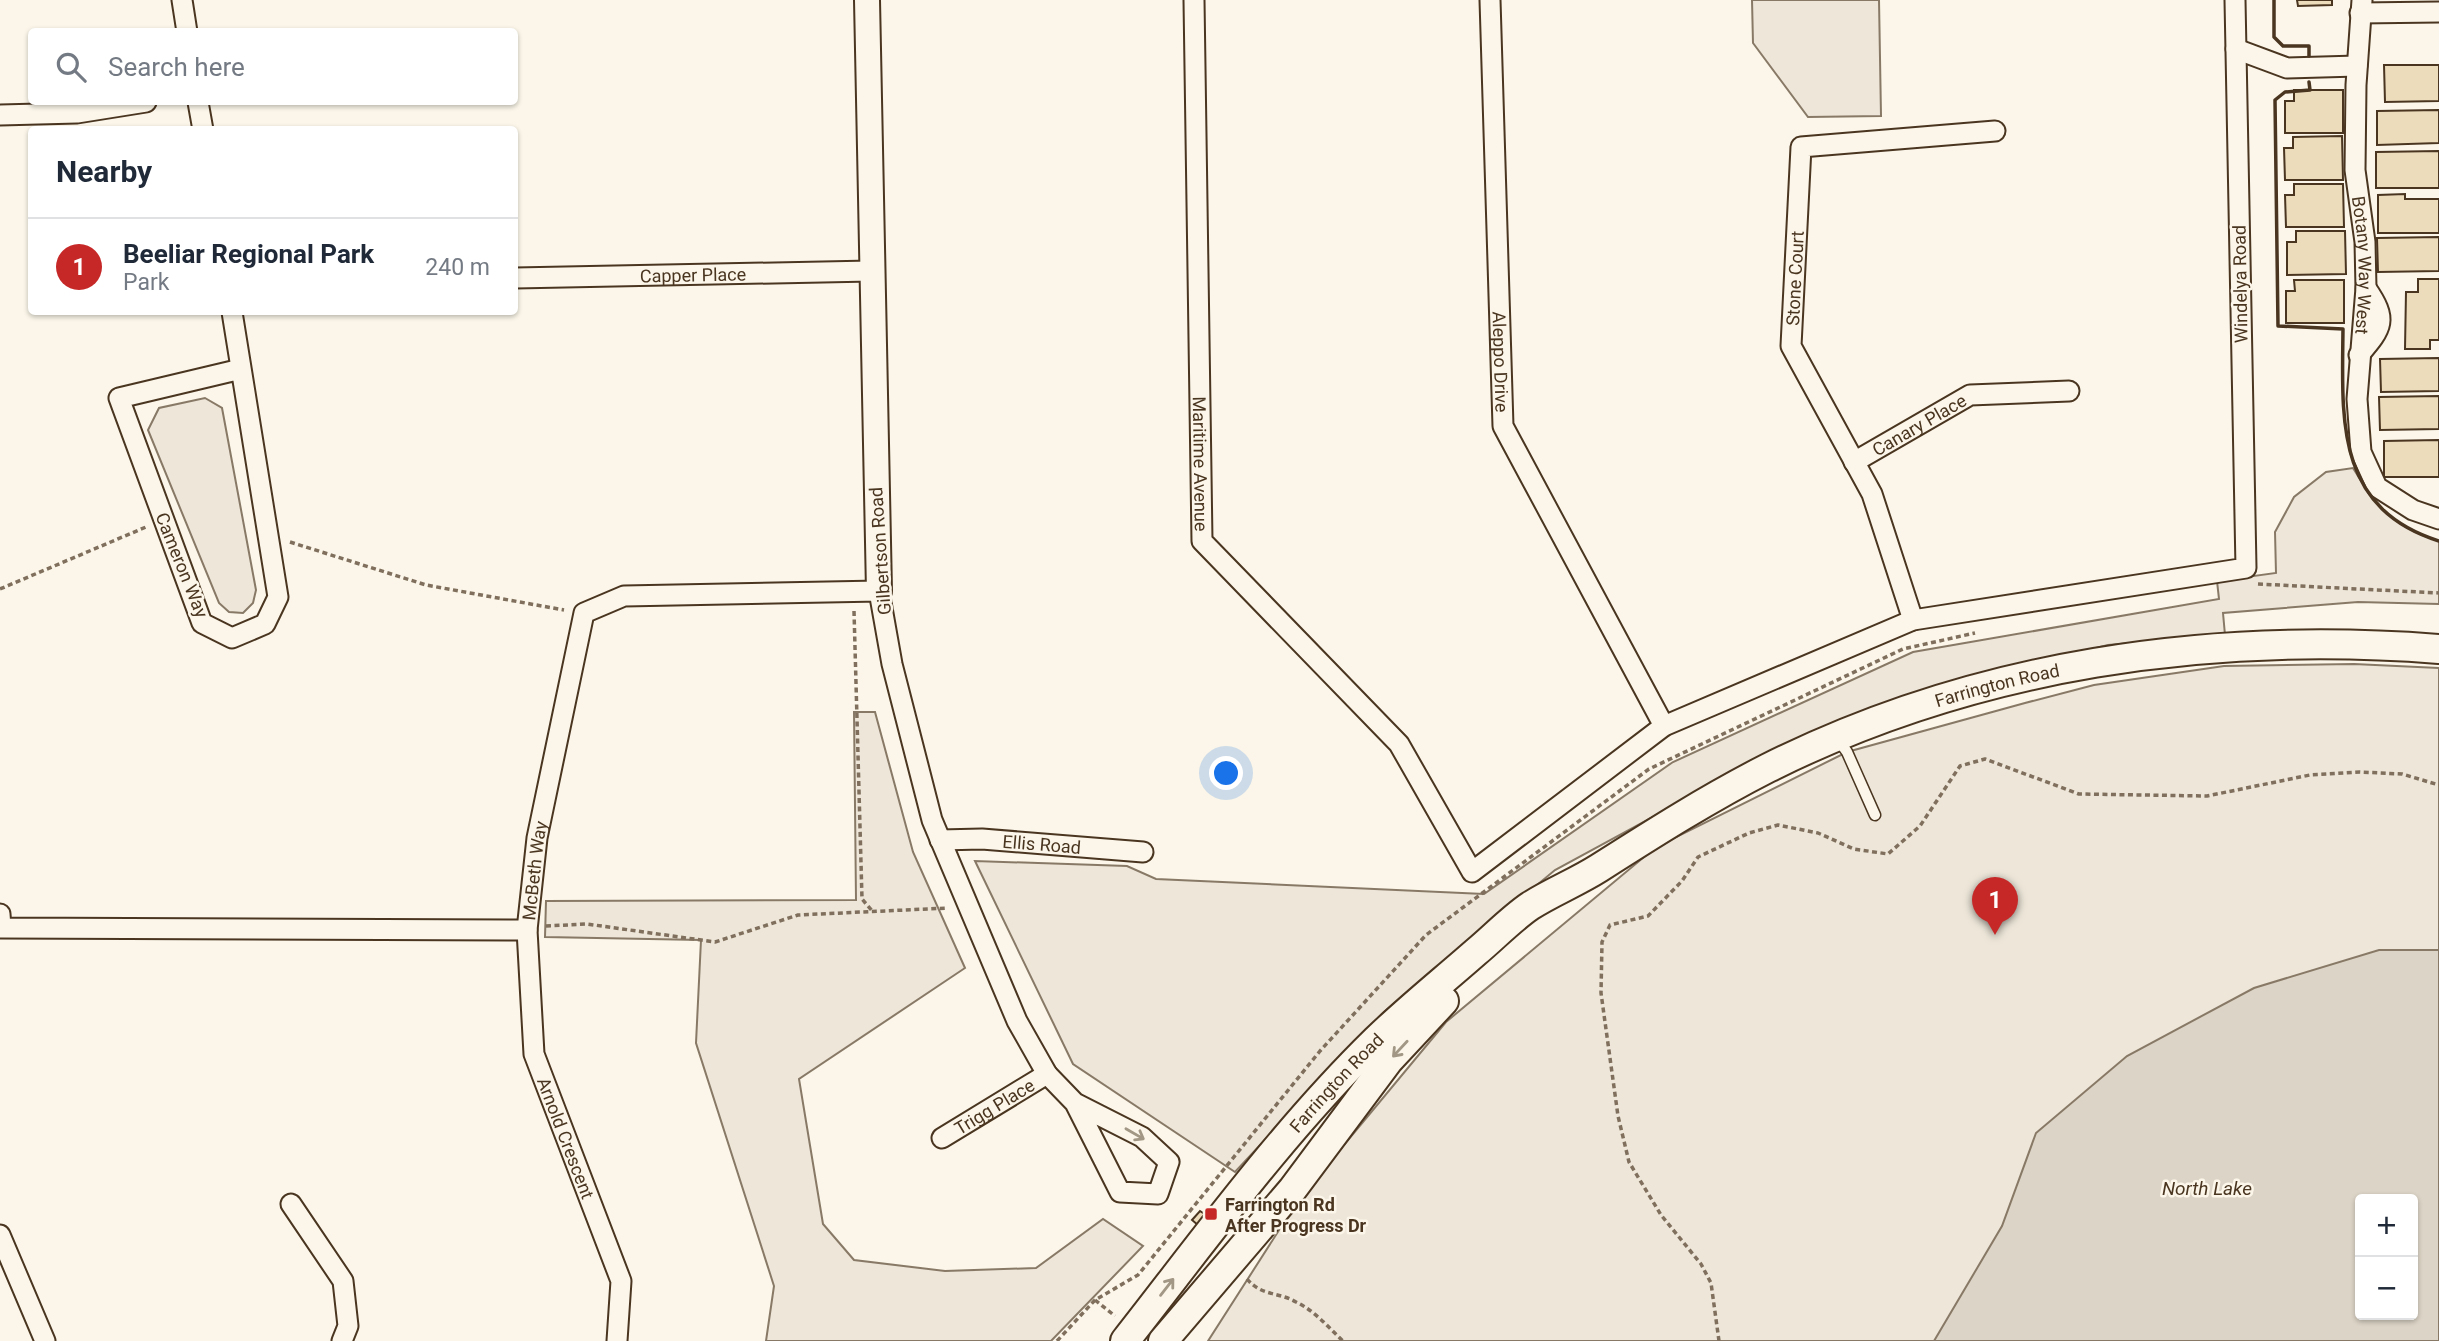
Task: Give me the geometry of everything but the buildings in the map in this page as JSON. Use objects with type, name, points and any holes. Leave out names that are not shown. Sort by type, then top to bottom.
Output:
[{"type":"main road","name":"Farrington Road","points":[[1135,1337],[1200,1244],[1298,1125],[1375,1042],[1529,907],[1595,870],[1658,829],[1756,775],[1836,738],[1940,699],[2046,671],[2142,653],[2300,643],[2439,649]]},
{"type":"main road","name":"Farrington Road","points":[[1163,1341],[1292,1190],[1389,1060],[1445,1000],[1595,870]]},
{"type":"street","points":[[182,0],[186,28]]},
{"type":"street","name":"Gilbertson Road","points":[[867,0],[878,591],[892,664],[940,840],[1017,1021],[1047,1074],[1075,1103],[1120,1192],[1158,1194],[1169,1163],[1142,1136],[1075,1103]]},
{"type":"street","name":"Maritime Avenue","points":[[1194,0],[1202,541],[1399,744],[1472,872],[1664,726]]},
{"type":"street","name":"Aleppo Drive","points":[[1490,0],[1503,426],[1664,726]]},
{"type":"street","name":"Windelya Road","points":[[1913,620],[2246,568],[2235,0]]},
{"type":"street","points":[[2361,6],[2439,12]]},
{"type":"street","name":"Botany Way West","points":[[2361,6],[2355,170],[2365,242],[2365,288],[2358,355],[2357,399],[2361,452],[2377,486],[2413,510],[2439,519]]},
{"type":"street","points":[[2236,49],[2287,68],[2357,66]]},
{"type":"street","points":[[0,114],[77,113],[127,105]]},
{"type":"street","points":[[198,105],[201,126]]},
{"type":"street","name":"Stone Court","points":[[1913,620],[1872,494],[1791,346],[1801,147],[1996,131]]},
{"type":"street","name":"Capper Place","points":[[518,278],[871,271]]},
{"type":"street","name":"Cameron Way","points":[[232,315],[278,597],[265,624],[232,638],[202,623],[119,398],[241,369]]},
{"type":"street","name":"Canary Place","points":[[1854,462],[1970,395],[2069,391]]},
{"type":"street","points":[[584,613],[624,596],[878,591]]},
{"type":"street","name":"McBeth Way","points":[[0,926],[527,930],[537,838],[584,613]]},
{"type":"street","points":[[1664,726],[1913,620]]},
{"type":"street","name":"Ellis Road","points":[[940,840],[982,839],[1143,852]]},
{"type":"street","name":"Arnold Crescent","points":[[527,930],[534,1054],[621,1281],[617,1341]]},
{"type":"street","name":"Trigg Place","points":[[942,1138],[1047,1074]]},
{"type":"street","points":[[291,1204],[343,1281],[348,1326],[342,1341]]},
{"type":"street","points":[[0,1235],[45,1341]]},
{"type":"lane","points":[[1836,738],[1847,752],[1875,815]]},
{"type":"path","points":[[0,589],[164,520]]},
{"type":"path","points":[[268,535],[426,585],[584,613]]},
{"type":"path","points":[[873,912],[862,900],[854,607],[878,591]]},
{"type":"path","points":[[1719,1341],[1711,1283],[1701,1265],[1661,1215],[1629,1163],[1618,1116],[1601,993],[1602,943],[1610,925],[1648,916],[1682,881],[1698,857],[1749,833],[1778,825],[1818,833],[1854,849],[1888,854],[1920,826],[1960,765],[1985,759],[2079,794],[2207,796],[2310,775],[2360,772],[2402,774],[2439,785]]},
{"type":"path","points":[[527,930],[551,924],[587,924],[716,942],[798,915],[951,908],[967,902]]},
{"type":"path","points":[[1178,1226],[1200,1244]]},
{"type":"path","points":[[1231,1264],[1255,1288],[1286,1296],[1308,1309],[1343,1341]]},
{"type":"shaded area","points":[[1752,0],[1879,0],[1881,116],[1808,117],[1753,43]]},
{"type":"shaded area","points":[[205,398],[222,408],[256,590],[253,603],[243,613],[229,612],[219,603],[148,430],[159,408]]},
{"type":"shaded area","points":[[2353,468],[2370,494],[2388,514],[2410,529],[2439,541],[2439,604],[2358,602],[2223,613],[2225,635],[2108,645],[1929,689],[1802,736],[1555,870],[1384,1012],[1235,1172],[1073,1064],[975,861],[1127,866],[1156,879],[1484,894],[1673,762],[1913,652],[2219,599],[2217,581],[2276,573],[2275,532],[2294,497],[2326,472]]},
{"type":"shaded area","points":[[2354,664],[2439,668],[2439,1341],[1208,1341],[1299,1199],[1446,1022],[1656,847],[1847,752],[2094,685],[2224,666]]},
{"type":"shaded area","points":[[854,712],[875,712],[913,852],[965,968],[799,1079],[823,1224],[854,1260],[945,1271],[1036,1268],[1103,1219],[1143,1246],[1051,1341],[766,1341],[774,1286],[696,1043],[701,940],[545,937],[546,901],[856,900]]},
{"type":"water","name":"North Lake","points":[[2379,950],[2439,950],[2439,1341],[1934,1341],[2002,1226],[2036,1133],[2127,1056],[2254,988]]},
{"type":"wall","points":[[2274,0],[2274,37],[2283,46],[2309,46],[2309,56]]},
{"type":"wall","points":[[2309,82],[2310,90],[2285,92],[2275,100],[2278,326],[2343,329],[2346,427],[2352,457],[2363,483],[2380,507],[2405,526],[2439,541]]},
{"type":"place","name":"Beeliar Regional Park","points":[[1995,935]]},
{"type":"place","name":"Farrington Rd After Progress Dr","points":[[1211,1214]]}]
